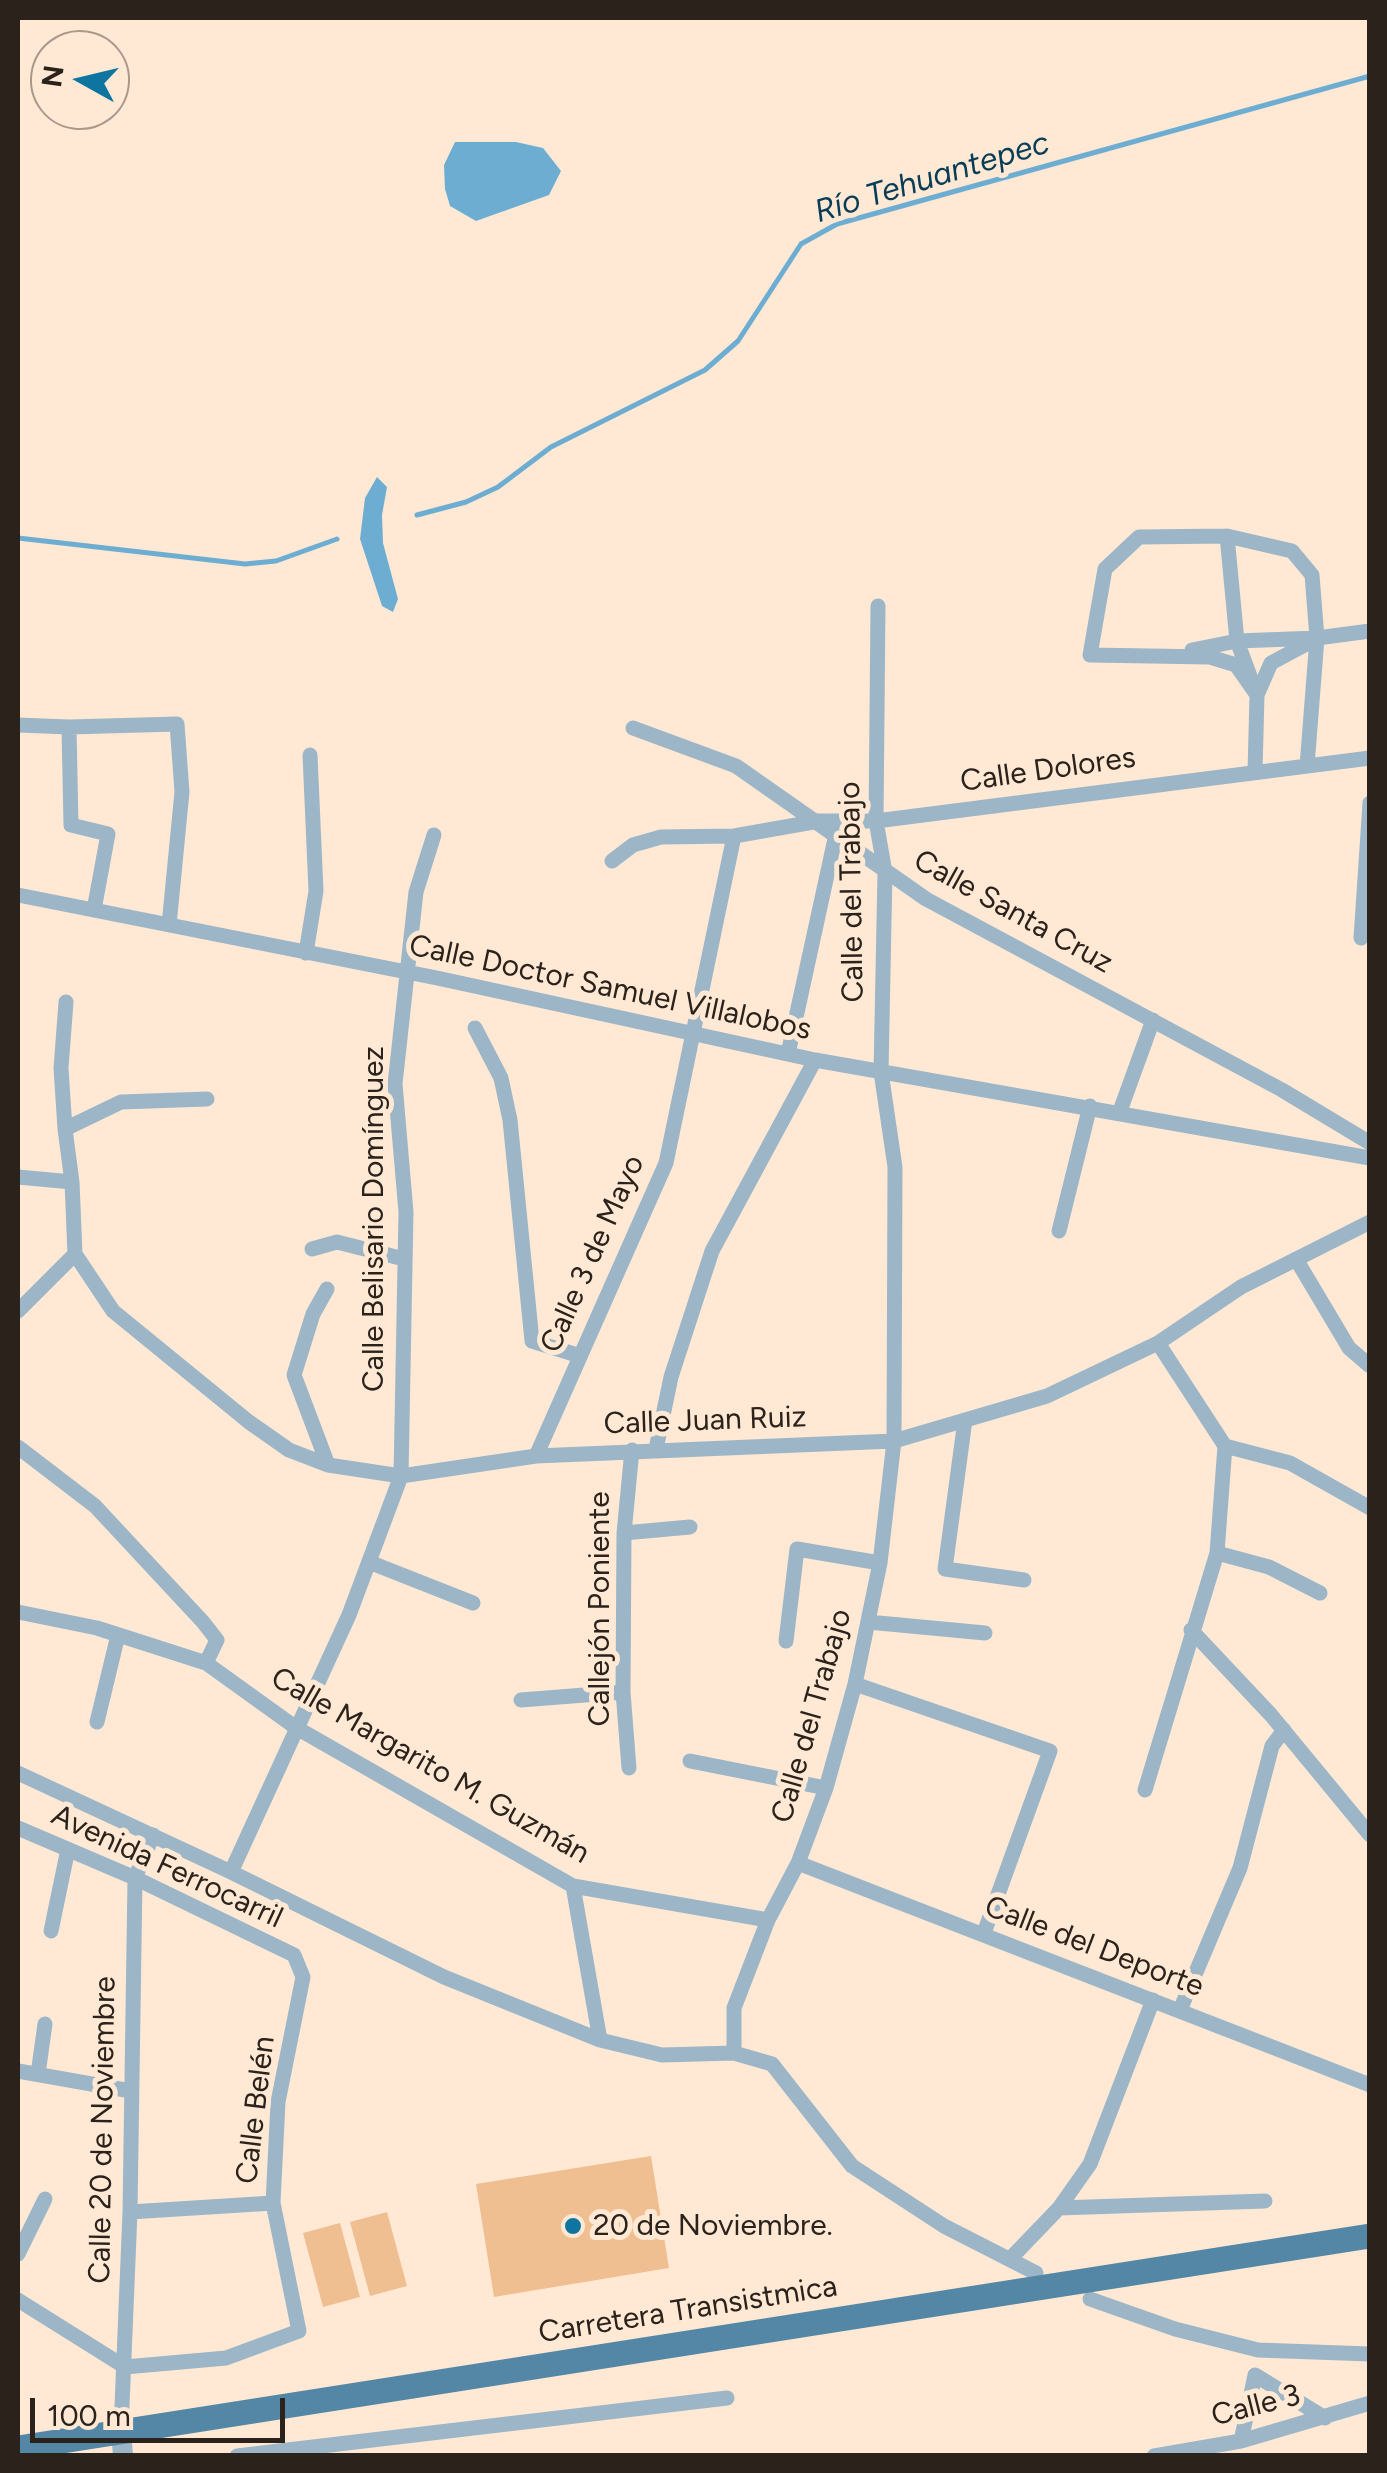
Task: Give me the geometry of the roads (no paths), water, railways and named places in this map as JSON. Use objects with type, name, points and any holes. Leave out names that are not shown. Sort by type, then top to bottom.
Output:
[{"type":"main road","name":"Carretera Transistmica","points":[[18,2448],[122,2443],[1033,2280],[1083,2290],[1370,2236]]},
{"type":"street","points":[[1227,536],[1236,641],[1256,695],[1255,772]]},
{"type":"street","points":[[1256,695],[1236,666],[1210,657],[1090,655],[1105,570],[1139,537],[1227,536],[1292,551],[1312,576],[1318,638],[1307,766]]},
{"type":"street","name":"Calle del Trabajo","points":[[734,2052],[734,2008],[768,1920],[798,1863],[826,1788],[855,1684],[880,1563],[894,1441],[895,1167],[882,1072],[884,872],[876,821],[878,606]]},
{"type":"street","points":[[1170,655],[1236,641],[1318,638],[1370,631]]},
{"type":"street","points":[[1256,695],[1271,664],[1318,638]]},
{"type":"street","points":[[18,725],[176,724],[182,792],[169,925]]},
{"type":"street","points":[[69,727],[71,825],[108,834],[94,910]]},
{"type":"street","name":"Calle Santa Cruz","points":[[634,728],[736,766],[926,900],[1153,1020],[1370,1143]]},
{"type":"street","points":[[306,952],[316,891],[310,755]]},
{"type":"street","name":"Calle Dolores","points":[[612,861],[632,845],[661,837],[734,836],[819,821],[876,821],[1370,758]]},
{"type":"street","points":[[1361,938],[1370,803]]},
{"type":"street","points":[[788,1054],[836,834]]},
{"type":"street","name":"Calle Belisario Domínguez","points":[[231,1872],[349,1615],[401,1476],[406,1212],[395,1084],[416,892],[434,835]]},
{"type":"street","name":"Calle 3 de Mayo","points":[[536,1456],[577,1355],[649,1208],[666,1163],[734,836]]},
{"type":"street","name":"Calle Doctor Samuel Villalobos","points":[[18,895],[438,978],[815,1060],[1370,1158]]},
{"type":"street","points":[[18,1311],[76,1254],[61,1068],[66,1002]]},
{"type":"street","points":[[1120,1112],[1153,1020]]},
{"type":"street","points":[[476,1028],[501,1078],[510,1120],[532,1341],[577,1355]]},
{"type":"street","points":[[656,1449],[671,1377],[712,1252],[815,1060]]},
{"type":"street","points":[[65,1128],[121,1102],[207,1099]]},
{"type":"street","points":[[1059,1230],[1090,1106]]},
{"type":"street","points":[[18,1177],[72,1182]]},
{"type":"street","name":"Calle Juan Ruiz","points":[[76,1254],[113,1311],[288,1450],[328,1464],[401,1476],[536,1456],[894,1441],[1047,1396],[1158,1343],[1241,1287],[1370,1222]]},
{"type":"street","points":[[312,1248],[336,1242],[404,1259]]},
{"type":"street","points":[[1296,1259],[1350,1348],[1370,1366]]},
{"type":"street","name":"Calle Belisario Domínguez","points":[[328,1289],[313,1314],[294,1376],[328,1464]]},
{"type":"street","points":[[1145,1790],[1217,1553],[1225,1446],[1158,1343]]},
{"type":"street","points":[[965,1420],[945,1569],[1024,1580]]},
{"type":"street","points":[[1225,1446],[1290,1463],[1370,1508]]},
{"type":"street","points":[[18,1447],[95,1506],[203,1622],[217,1640],[206,1663]]},
{"type":"street","name":"Callejón Poniente","points":[[629,1768],[624,1692],[624,1534],[632,1450]]},
{"type":"street","points":[[624,1534],[690,1527]]},
{"type":"street","points":[[786,1641],[797,1549],[880,1563]]},
{"type":"street","points":[[1217,1553],[1269,1566],[1320,1593]]},
{"type":"street","points":[[368,1562],[473,1603]]},
{"type":"street","name":"Calle Margarito M. Guzmán","points":[[18,1612],[118,1635],[206,1663],[296,1727],[573,1886],[768,1920]]},
{"type":"street","points":[[868,1622],[985,1633]]},
{"type":"street","points":[[1191,1630],[1284,1730],[1370,1835]]},
{"type":"street","points":[[96,1722],[118,1635]]},
{"type":"street","points":[[855,1684],[1050,1750],[984,1933]]},
{"type":"street","points":[[521,1700],[624,1692]]},
{"type":"street","points":[[1180,2010],[1240,1868],[1272,1746],[1284,1730]]},
{"type":"street","points":[[690,1761],[826,1788]]},
{"type":"street","points":[[18,1773],[444,1977],[600,2040],[662,2055],[734,2052],[772,2064],[852,2166],[944,2226],[1011,2258],[1033,2280]]},
{"type":"street","name":"Avenida Ferrocarril","points":[[18,1828],[135,1878],[294,1956]]},
{"type":"street","name":"Calle 20 de Noviembre","points":[[122,2443],[135,1878],[153,1835]]},
{"type":"street","points":[[50,1931],[68,1850]]},
{"type":"street","name":"Calle del Deporte","points":[[798,1863],[1370,2085]]},
{"type":"street","points":[[573,1886],[600,2040]]},
{"type":"street","name":"Calle Belén","points":[[125,2367],[226,2358],[299,2330],[273,2203],[278,2102],[303,1976],[294,1956]]},
{"type":"street","points":[[1011,2258],[1058,2208],[1090,2164],[1153,2000]]},
{"type":"street","points":[[38,2074],[45,2024]]},
{"type":"street","points":[[18,2071],[132,2091]]},
{"type":"street","points":[[18,2254],[45,2198]]},
{"type":"street","points":[[1058,2208],[1265,2201]]},
{"type":"street","points":[[130,2212],[273,2203]]},
{"type":"street","points":[[1083,2290],[1174,2329],[1258,2350],[1370,2354]]},
{"type":"street","points":[[18,2300],[125,2367]]},
{"type":"street","points":[[1241,2441],[1258,2350]]},
{"type":"street","points":[[1255,2375],[1325,2418]]},
{"type":"street","points":[[236,2456],[727,2398]]},
{"type":"street","name":"Calle 3","points":[[1154,2456],[1241,2441],[1370,2403]]},
{"type":"water","points":[[455,142],[516,142],[543,148],[561,171],[549,195],[476,221],[450,206],[445,189],[444,165]]},
{"type":"water","points":[[377,477],[387,487],[383,543],[398,599],[393,612],[382,606],[360,539],[365,498]]},
{"type":"waterway","name":"Río Tehuantepec","points":[[417,515],[466,502],[498,487],[551,447],[705,370],[738,341],[801,244],[837,224],[1370,76]]},
{"type":"waterway","name":"Río Tehuantepec","points":[[18,538],[245,564],[276,561],[337,539]]},
{"type":"place","name":"20 de Noviembre.","points":[[573,2226]]}]
